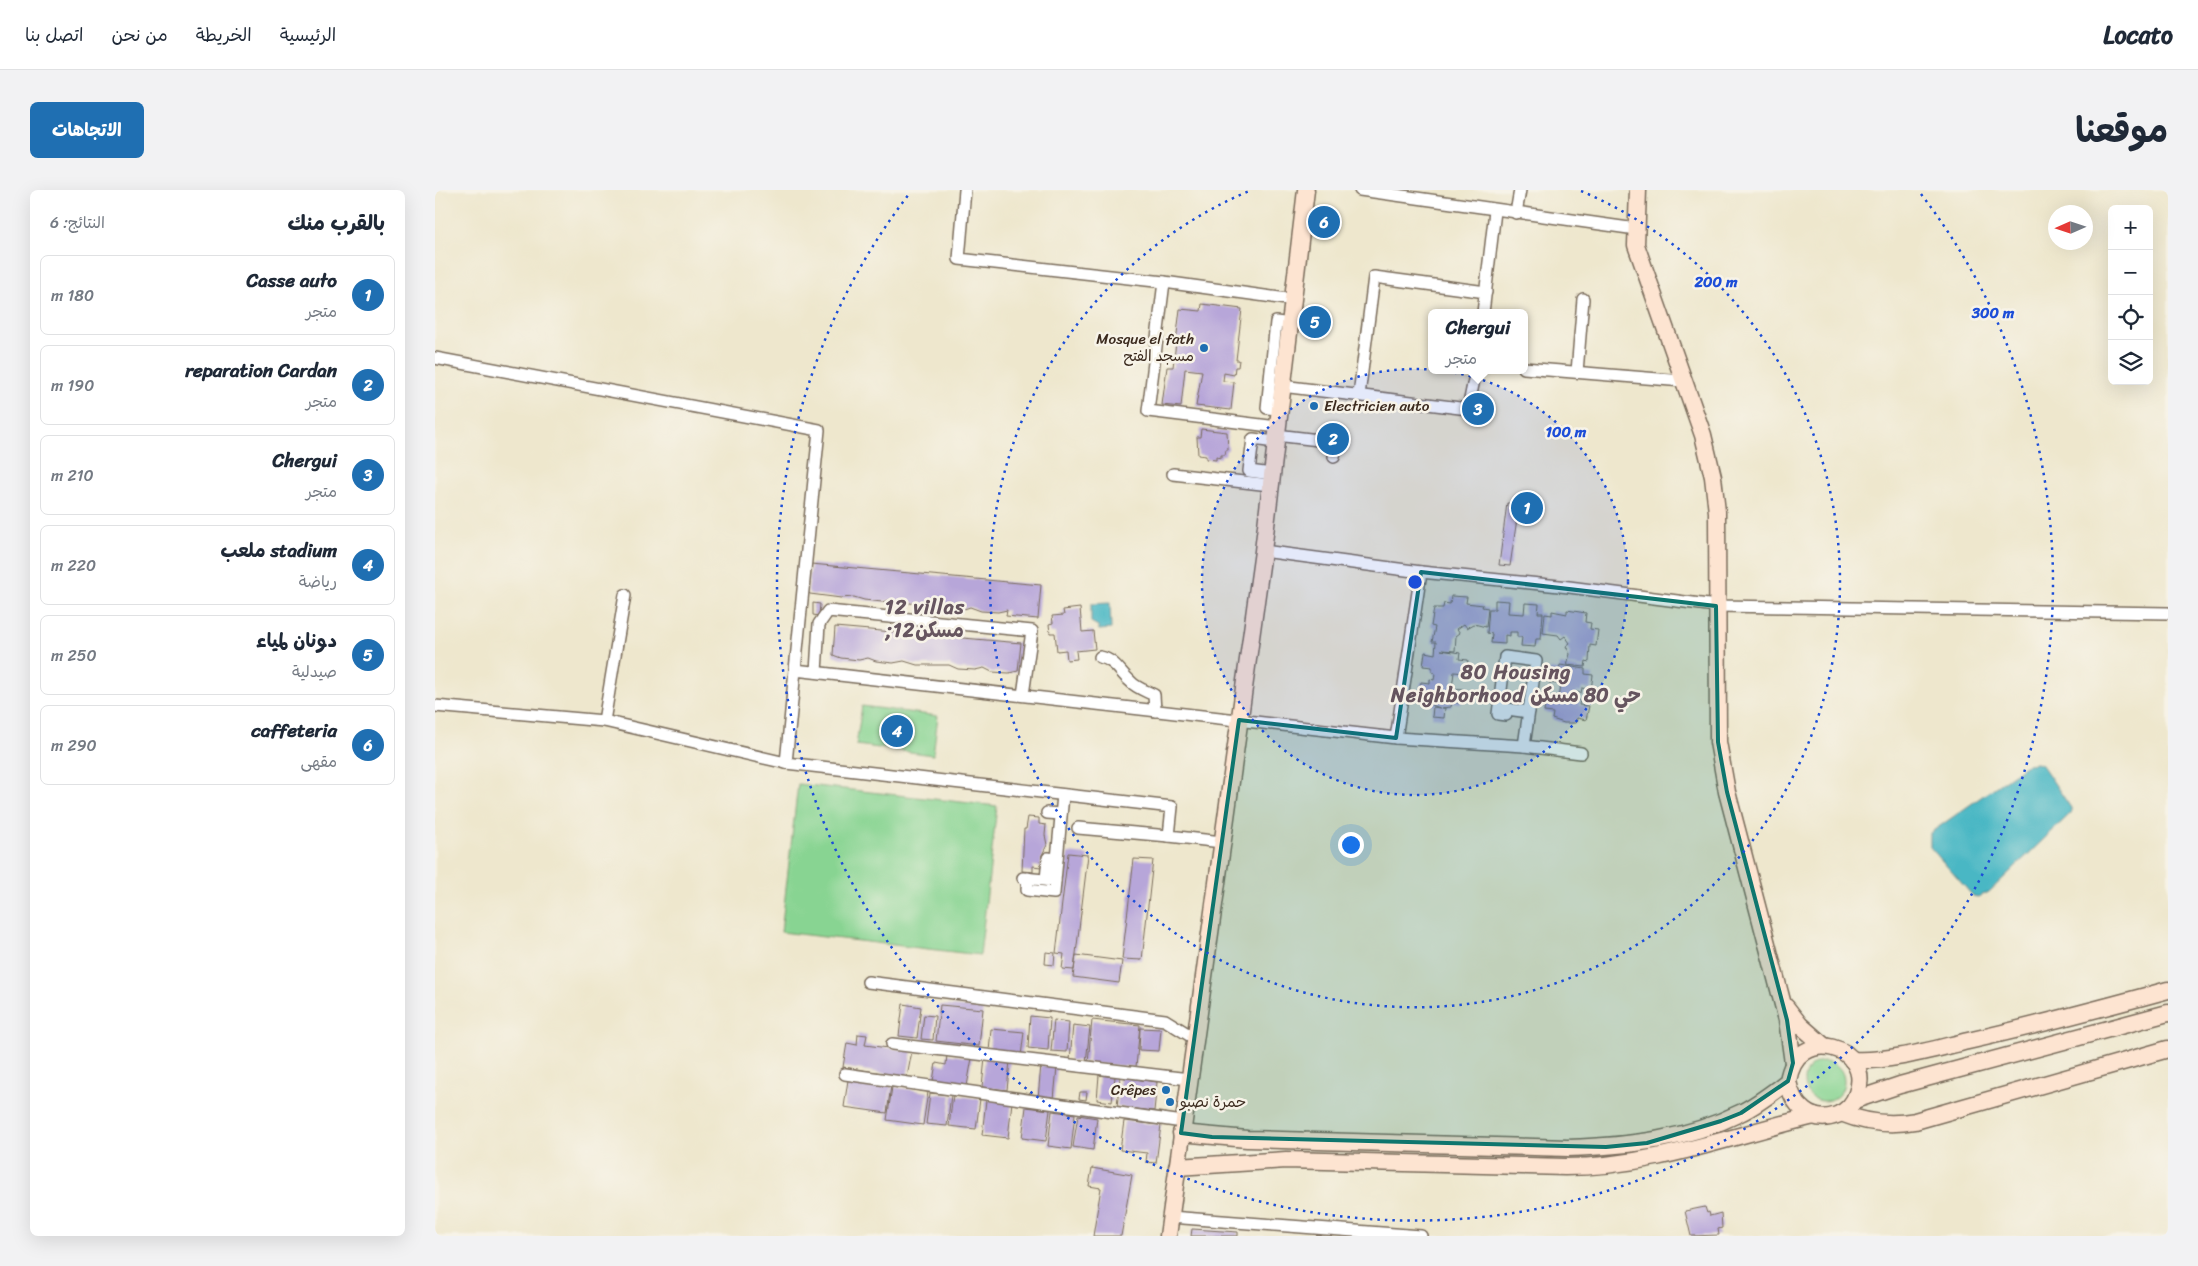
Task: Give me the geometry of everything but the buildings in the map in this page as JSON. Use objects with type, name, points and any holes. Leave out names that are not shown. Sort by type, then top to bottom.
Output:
[{"type":"main road","points":[[1168,1236],[1263,551],[1306,190]]},
{"type":"main road","points":[[1638,190],[1636,245],[1703,435],[1713,477],[1717,512],[1716,606],[1719,750],[1727,792],[1790,1034],[1793,1064],[1788,1081],[1790,1093],[1795,1103],[1804,1111],[1824,1118],[1841,1113],[1855,1100],[1900,1085],[2168,1013]]},
{"type":"main road","points":[[1852,1060],[1885,1060],[1928,1051],[2168,990]]},
{"type":"main road","points":[[1781,998],[1800,1025],[1824,1046],[1842,1051],[1852,1060],[1858,1073],[1859,1082],[1855,1100]]},
{"type":"main road","points":[[1793,1064],[1806,1050],[1824,1046]]},
{"type":"main road","points":[[1841,1113],[1870,1122],[1885,1124],[1908,1122],[2168,1049]]},
{"type":"main road","points":[[1182,1128],[1212,1137],[1301,1141],[1568,1148],[1607,1147],[1647,1142],[1686,1134],[1721,1122],[1741,1113],[1788,1081]]},
{"type":"main road","points":[[1177,1167],[1286,1160],[1565,1167],[1610,1165],[1680,1153],[1814,1116]]},
{"type":"street","points":[[965,190],[959,259],[1164,282],[1294,300]]},
{"type":"street","points":[[1360,190],[1636,230]]},
{"type":"street","points":[[1516,214],[1520,190]]},
{"type":"street","points":[[1484,309],[1495,211]]},
{"type":"street","points":[[1359,395],[1374,278],[1486,292]]},
{"type":"street","points":[[1164,282],[1148,412],[1276,435],[1336,442],[1334,457]]},
{"type":"street","points":[[1577,372],[1583,299]]},
{"type":"street","points":[[1279,409],[1267,408],[1276,322],[1291,324]]},
{"type":"street","points":[[435,358],[819,430],[786,763]]},
{"type":"street","points":[[1528,368],[1683,381]]},
{"type":"street","points":[[1282,386],[1468,409],[1475,374]]},
{"type":"street","points":[[1271,480],[1249,471],[1253,440],[1276,435]]},
{"type":"street","points":[[1173,474],[1271,480]]},
{"type":"street","points":[[1263,551],[1421,572],[1569,587],[1716,606],[2168,614]]},
{"type":"street","points":[[1396,738],[1421,572]]},
{"type":"street","points":[[604,720],[625,595]]},
{"type":"street","points":[[816,672],[819,624],[828,611],[1032,631],[1023,695]]},
{"type":"street","points":[[1100,656],[1110,659],[1129,681],[1138,688],[1154,695],[1155,712]]},
{"type":"street","points":[[1525,746],[1536,661],[1505,657],[1497,714],[1506,715],[1507,709],[1529,712]]},
{"type":"street","points":[[795,670],[1396,738],[1525,746],[1581,753]]},
{"type":"street","points":[[435,706],[604,720],[786,763],[1172,807],[1169,836]]},
{"type":"street","points":[[1026,878],[1050,880],[1048,858],[1057,859],[1063,795]]},
{"type":"street","points":[[1047,812],[1061,814]]},
{"type":"street","points":[[1078,828],[1222,842]]},
{"type":"street","points":[[868,982],[1165,1020],[1194,1038]]},
{"type":"street","points":[[892,1044],[1189,1079]]},
{"type":"street","points":[[845,1074],[1182,1128]]},
{"type":"street","points":[[1170,1217],[1421,1236]]},
{"type":"highlighted area","points":[[1421,572],[1716,606],[1718,742],[1727,792],[1787,1020],[1793,1063],[1788,1081],[1741,1113],[1721,1121],[1647,1143],[1606,1147],[1212,1137],[1181,1133],[1239,720],[1396,738]]},
{"type":"green space","points":[[862,706],[938,716],[933,755],[856,745]]},
{"type":"green space","points":[[798,784],[997,806],[980,955],[781,932]]},
{"type":"green space","points":[[1828,1061],[1835,1064],[1841,1070],[1844,1081],[1843,1089],[1835,1098],[1828,1101],[1820,1101],[1813,1098],[1805,1089],[1804,1077],[1807,1070],[1816,1062]]},
{"type":"water","points":[[1110,603],[1111,629],[1099,630],[1098,626],[1091,622],[1091,604]]},
{"type":"water","points":[[2037,763],[2042,765],[2071,808],[2071,813],[1989,892],[1978,897],[1973,896],[1930,847],[1930,833],[2028,764]]},
{"type":"place","name":"caffeteria","points":[[1324,222]]},
{"type":"place","name":"دونان لمياء","points":[[1315,322]]},
{"type":"place","name":"Mosque el fath مسجد الفتح","points":[[1204,348]]},
{"type":"place","name":"Electricien auto","points":[[1314,406]]},
{"type":"place","name":"Chergui","points":[[1478,409]]},
{"type":"place","name":"reparation Cardan","points":[[1333,439]]},
{"type":"place","name":"Casse auto","points":[[1527,508]]},
{"type":"place","name":"stadium ملعب","points":[[897,731]]},
{"type":"place","name":"Crêpes","points":[[1166,1090]]},
{"type":"place","name":"حمرة نصبو","points":[[1170,1102]]},
{"type":"district","name":"12 villas ;12مسكن","points":[[925,618]]},
{"type":"district","name":"80 Housing Neighborhood حي 80 مسكن","points":[[1516,684]]}]
